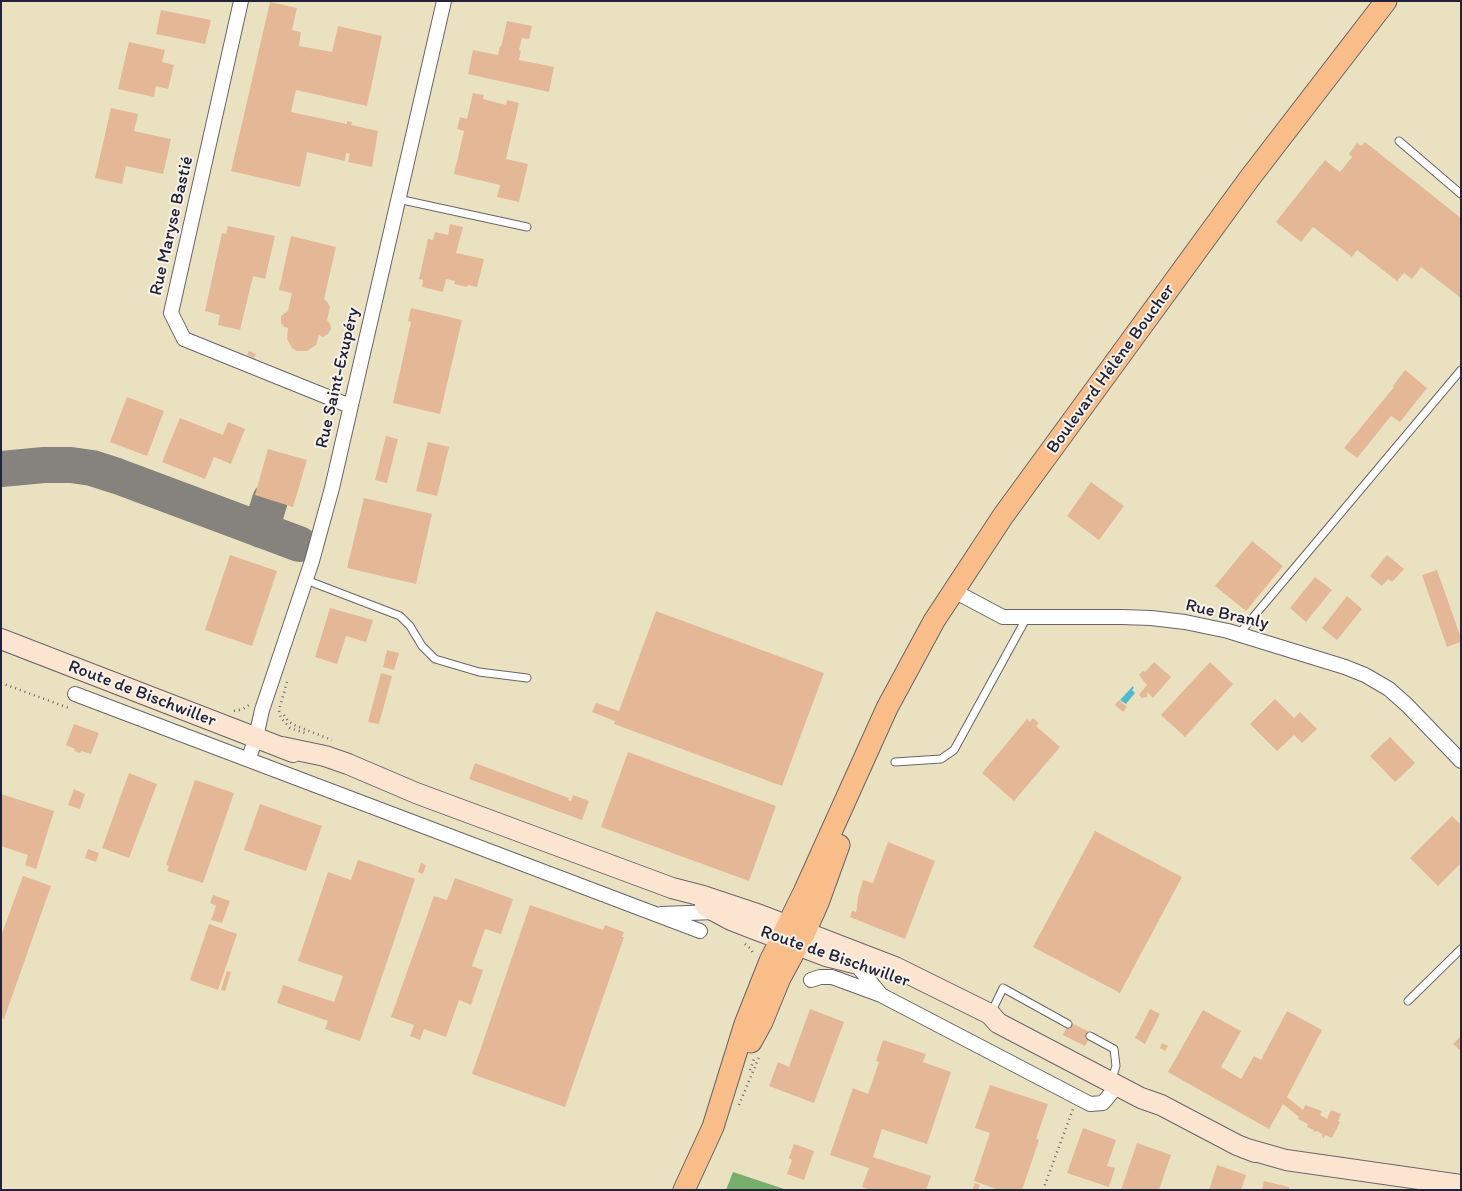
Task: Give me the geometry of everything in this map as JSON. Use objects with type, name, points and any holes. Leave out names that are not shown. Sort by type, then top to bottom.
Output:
[{"type":"main road","name":"Boulevard Hélène Boucher","points":[[684,1190],[712,1127],[733,1071],[762,1022],[780,978],[793,936],[865,756],[887,708],[934,621],[1003,516],[1238,195],[1386,1]]},
{"type":"street","name":"Rue Maryse Bastié","points":[[242,1],[171,313],[184,339],[350,406]]},
{"type":"street","name":"Rue Saint-Exupéry","points":[[249,758],[262,710],[306,580],[332,488],[444,1]]},
{"type":"street","name":"Rue Branly","points":[[954,591],[1003,617],[1151,618],[1185,622],[1239,634],[1345,667],[1365,675],[1389,689],[1461,761]]},
{"type":"street","name":"Route de Bischwiller","points":[[1,640],[282,747],[329,757],[416,793],[672,888],[702,896],[793,936],[826,956],[897,976],[993,1020]]},
{"type":"street","points":[[75,694],[249,758],[700,931]]},
{"type":"street","name":"Route de Bischwiller","points":[[672,888],[731,920],[793,936],[895,967],[1145,1100],[1158,1112],[1224,1142],[1278,1158],[1309,1164],[1461,1185]]},
{"type":"street","points":[[658,914],[717,912]]},
{"type":"street","points":[[855,963],[881,996]]},
{"type":"street","name":"Route de Bischwiller","points":[[811,980],[820,977],[832,977],[881,996],[1086,1102]]},
{"type":"street","points":[[1086,1102],[1090,1104],[1103,1103],[1114,1084]]},
{"type":"lane","points":[[1399,141],[1461,194]]},
{"type":"lane","points":[[398,199],[528,227]]},
{"type":"lane","points":[[1239,634],[1461,370]]},
{"type":"lane","points":[[306,580],[400,616],[410,626],[422,646],[435,659],[479,672],[527,678]]},
{"type":"lane","points":[[895,762],[941,758],[954,750],[1027,617]]},
{"type":"lane","points":[[1408,1001],[1461,949]]},
{"type":"lane","points":[[993,1020],[1003,988],[1068,1024]]},
{"type":"lane","points":[[1090,1036],[1114,1049],[1116,1066],[1114,1084]]},
{"type":"path","points":[[1,683],[69,708],[75,694]]},
{"type":"path","points":[[284,715],[294,725],[335,740],[333,746]]},
{"type":"path","points":[[737,1111],[762,1049]]},
{"type":"path","points":[[1042,1190],[1074,1106],[1086,1102]]},
{"type":"green space","points":[[733,1172],[787,1190],[726,1190]]},
{"type":"water","points":[[1133,686],[1132,690],[1135,693],[1126,704],[1120,700]]},
{"type":"building","points":[[270,2],[297,8],[292,30],[301,32],[299,46],[332,52],[338,26],[382,36],[367,106],[296,90],[291,112],[347,124],[347,121],[352,122],[351,125],[378,131],[372,167],[348,162],[350,154],[346,153],[345,161],[307,152],[300,187],[231,171]]},
{"type":"building","points":[[161,10],[211,20],[205,44],[156,34]]},
{"type":"building","points":[[507,21],[532,26],[529,39],[522,38],[519,60],[554,67],[549,92],[468,74],[473,50],[498,55]]},
{"type":"building","points":[[129,42],[165,50],[162,62],[174,65],[168,89],[156,86],[154,97],[118,89]]},
{"type":"building","points":[[473,93],[484,95],[483,99],[506,105],[507,100],[519,103],[506,159],[528,164],[519,202],[497,197],[500,185],[454,174],[464,131],[457,129],[460,117],[467,119]]},
{"type":"building","points":[[111,108],[138,114],[134,131],[171,139],[163,174],[126,166],[122,184],[95,178]]},
{"type":"building","points":[[1365,142],[1461,218],[1461,298],[1421,267],[1412,279],[1404,273],[1397,281],[1357,250],[1352,257],[1313,227],[1301,242],[1276,222],[1325,160],[1340,172],[1352,157],[1349,154],[1357,143],[1361,146]]},
{"type":"building","points":[[450,224],[463,227],[456,253],[484,259],[477,287],[454,284],[455,281],[446,279],[443,292],[422,287],[423,280],[419,279],[428,239],[433,240],[435,232],[448,235]]},
{"type":"building","points":[[228,226],[275,236],[265,279],[253,276],[240,330],[218,325],[220,315],[205,311],[222,233],[226,234]]},
{"type":"building","points":[[291,236],[336,247],[324,299],[330,307],[327,320],[331,329],[323,337],[319,335],[316,345],[307,351],[297,351],[292,348],[287,339],[288,328],[284,327],[281,323],[281,316],[288,311],[292,293],[279,290]]},
{"type":"building","points":[[411,308],[462,320],[440,414],[393,403],[411,322],[408,321]]},
{"type":"building","points":[[249,351],[256,354],[254,358],[247,355]]},
{"type":"building","points":[[1405,370],[1427,388],[1400,422],[1391,416],[1357,458],[1344,448],[1394,387]]},
{"type":"building","points":[[127,397],[164,411],[147,456],[110,442]]},
{"type":"building","points":[[180,418],[223,435],[228,422],[245,429],[231,464],[214,457],[205,479],[162,462]]},
{"type":"building","points":[[386,436],[398,439],[387,483],[375,480]]},
{"type":"building","points":[[428,442],[449,447],[437,496],[416,491]]},
{"type":"building","points":[[268,449],[307,460],[293,507],[255,495]]},
{"type":"building","points":[[1091,482],[1124,506],[1099,540],[1067,516]]},
{"type":"building","points":[[364,498],[432,514],[416,584],[347,568]]},
{"type":"building","points":[[1252,541],[1283,566],[1246,611],[1215,586]]},
{"type":"building","points":[[230,555],[277,571],[252,646],[205,630]]},
{"type":"building","points":[[1387,555],[1404,569],[1392,582],[1388,579],[1382,586],[1370,576]]},
{"type":"building","points":[[1437,570],[1461,638],[1461,642],[1447,647],[1422,575]]},
{"type":"building","points":[[1315,577],[1332,590],[1306,622],[1290,608]]},
{"type":"building","points":[[1347,596],[1362,609],[1337,640],[1322,628]]},
{"type":"building","points":[[330,608],[373,620],[366,642],[346,636],[337,664],[315,657]]},
{"type":"building","points":[[656,611],[824,673],[782,786],[614,724],[615,721],[592,712],[596,703],[619,711]]},
{"type":"building","points":[[387,650],[399,653],[394,670],[383,667]]},
{"type":"building","points":[[1154,662],[1171,677],[1153,698],[1147,692],[1147,697],[1142,698],[1139,695],[1147,685],[1139,675],[1143,671],[1145,672]]},
{"type":"building","points":[[1210,662],[1233,684],[1185,737],[1161,715]]},
{"type":"building","points":[[381,673],[392,676],[379,724],[368,722]]},
{"type":"building","points":[[1275,699],[1294,718],[1300,712],[1317,729],[1302,743],[1294,735],[1277,751],[1250,724]]},
{"type":"building","points":[[1119,700],[1127,707],[1123,712],[1115,705]]},
{"type":"building","points":[[1033,718],[1039,723],[1036,726],[1060,747],[1014,801],[982,773],[1027,719],[1030,722]]},
{"type":"building","points":[[74,724],[99,733],[91,754],[74,751],[75,749],[66,745]]},
{"type":"building","points":[[1390,737],[1415,763],[1395,782],[1370,756]]},
{"type":"building","points":[[628,752],[776,806],[749,881],[601,827]]},
{"type":"building","points":[[475,763],[569,798],[568,800],[571,801],[573,795],[589,801],[582,820],[469,779]]},
{"type":"building","points":[[129,773],[157,784],[129,858],[102,848]]},
{"type":"building","points":[[195,780],[234,793],[203,883],[167,871],[169,866],[166,865]]},
{"type":"building","points":[[74,789],[85,794],[80,809],[68,805]]},
{"type":"building","points":[[1,794],[54,811],[36,869],[25,865],[28,855],[1,846]]},
{"type":"building","points":[[260,804],[322,826],[306,871],[244,850]]},
{"type":"building","points":[[1452,816],[1461,825],[1461,863],[1438,886],[1410,858]]},
{"type":"building","points":[[1095,831],[1182,877],[1120,993],[1033,947]]},
{"type":"building","points":[[888,842],[935,861],[905,939],[850,917],[852,911],[856,912],[863,880],[873,883]]},
{"type":"building","points":[[88,849],[99,853],[96,862],[85,858]]},
{"type":"building","points":[[358,860],[415,879],[360,1041],[325,1029],[328,1021],[277,1003],[283,985],[334,1002],[343,976],[298,961],[328,872],[351,880]]},
{"type":"building","points":[[421,863],[426,865],[423,874],[418,872]]},
{"type":"building","points":[[23,876],[51,886],[4,1019],[1,1018],[1,936]]},
{"type":"building","points":[[455,878],[513,899],[501,934],[485,929],[472,966],[483,970],[471,1005],[459,1000],[446,1037],[424,1029],[420,1040],[410,1036],[414,1025],[391,1017],[434,896],[447,900]]},
{"type":"building","points":[[213,895],[230,901],[222,923],[211,920],[216,906],[210,903]]},
{"type":"building","points":[[530,905],[603,930],[605,925],[624,932],[622,937],[624,937],[565,1107],[472,1074]]},
{"type":"building","points":[[209,924],[237,934],[218,990],[190,980]]},
{"type":"building","points":[[227,971],[231,972],[225,991],[221,990]]},
{"type":"building","points":[[810,1009],[844,1022],[814,1103],[769,1086],[778,1062],[789,1067]]},
{"type":"building","points":[[1150,1009],[1160,1014],[1145,1044],[1135,1038]]},
{"type":"building","points":[[1203,1010],[1241,1031],[1221,1067],[1241,1079],[1254,1056],[1261,1060],[1287,1011],[1322,1030],[1287,1097],[1303,1110],[1305,1105],[1322,1111],[1320,1115],[1327,1119],[1331,1110],[1341,1114],[1338,1121],[1340,1122],[1332,1138],[1325,1135],[1323,1139],[1322,1134],[1317,1131],[1313,1132],[1314,1130],[1307,1127],[1308,1124],[1298,1119],[1299,1117],[1283,1104],[1269,1129],[1168,1072]]},
{"type":"building","points":[[1069,1022],[1092,1033],[1085,1046],[1063,1035]]},
{"type":"building","points":[[1461,1036],[1461,1051],[1453,1044]]},
{"type":"building","points":[[883,1040],[926,1054],[923,1062],[951,1072],[927,1144],[882,1129],[873,1157],[931,1176],[926,1190],[871,1190],[862,1187],[869,1168],[830,1155],[853,1088],[868,1094],[879,1062],[876,1061]]},
{"type":"building","points":[[1162,1043],[1168,1046],[1165,1051],[1160,1048]]},
{"type":"building","points":[[990,1085],[1048,1104],[1036,1139],[1039,1140],[1022,1190],[999,1190],[974,1181],[990,1133],[975,1128]]},
{"type":"building","points":[[1083,1128],[1116,1140],[1107,1166],[1115,1168],[1109,1187],[1067,1173]]},
{"type":"building","points":[[1137,1143],[1171,1155],[1159,1190],[1121,1190]]},
{"type":"building","points":[[794,1144],[814,1151],[804,1180],[787,1174],[792,1160],[789,1158]]},
{"type":"building","points":[[1217,1165],[1246,1175],[1241,1190],[1209,1190]]},
{"type":"building","points":[[1264,1181],[1289,1187],[1289,1190],[1262,1190]]},
{"type":"building","points":[[975,1183],[980,1185],[978,1190],[972,1190]]},
{"type":"taxiway","points":[[1,469],[44,465],[71,465],[92,468],[299,544]]},
{"type":"taxiway","points":[[261,530],[270,500]]}]
